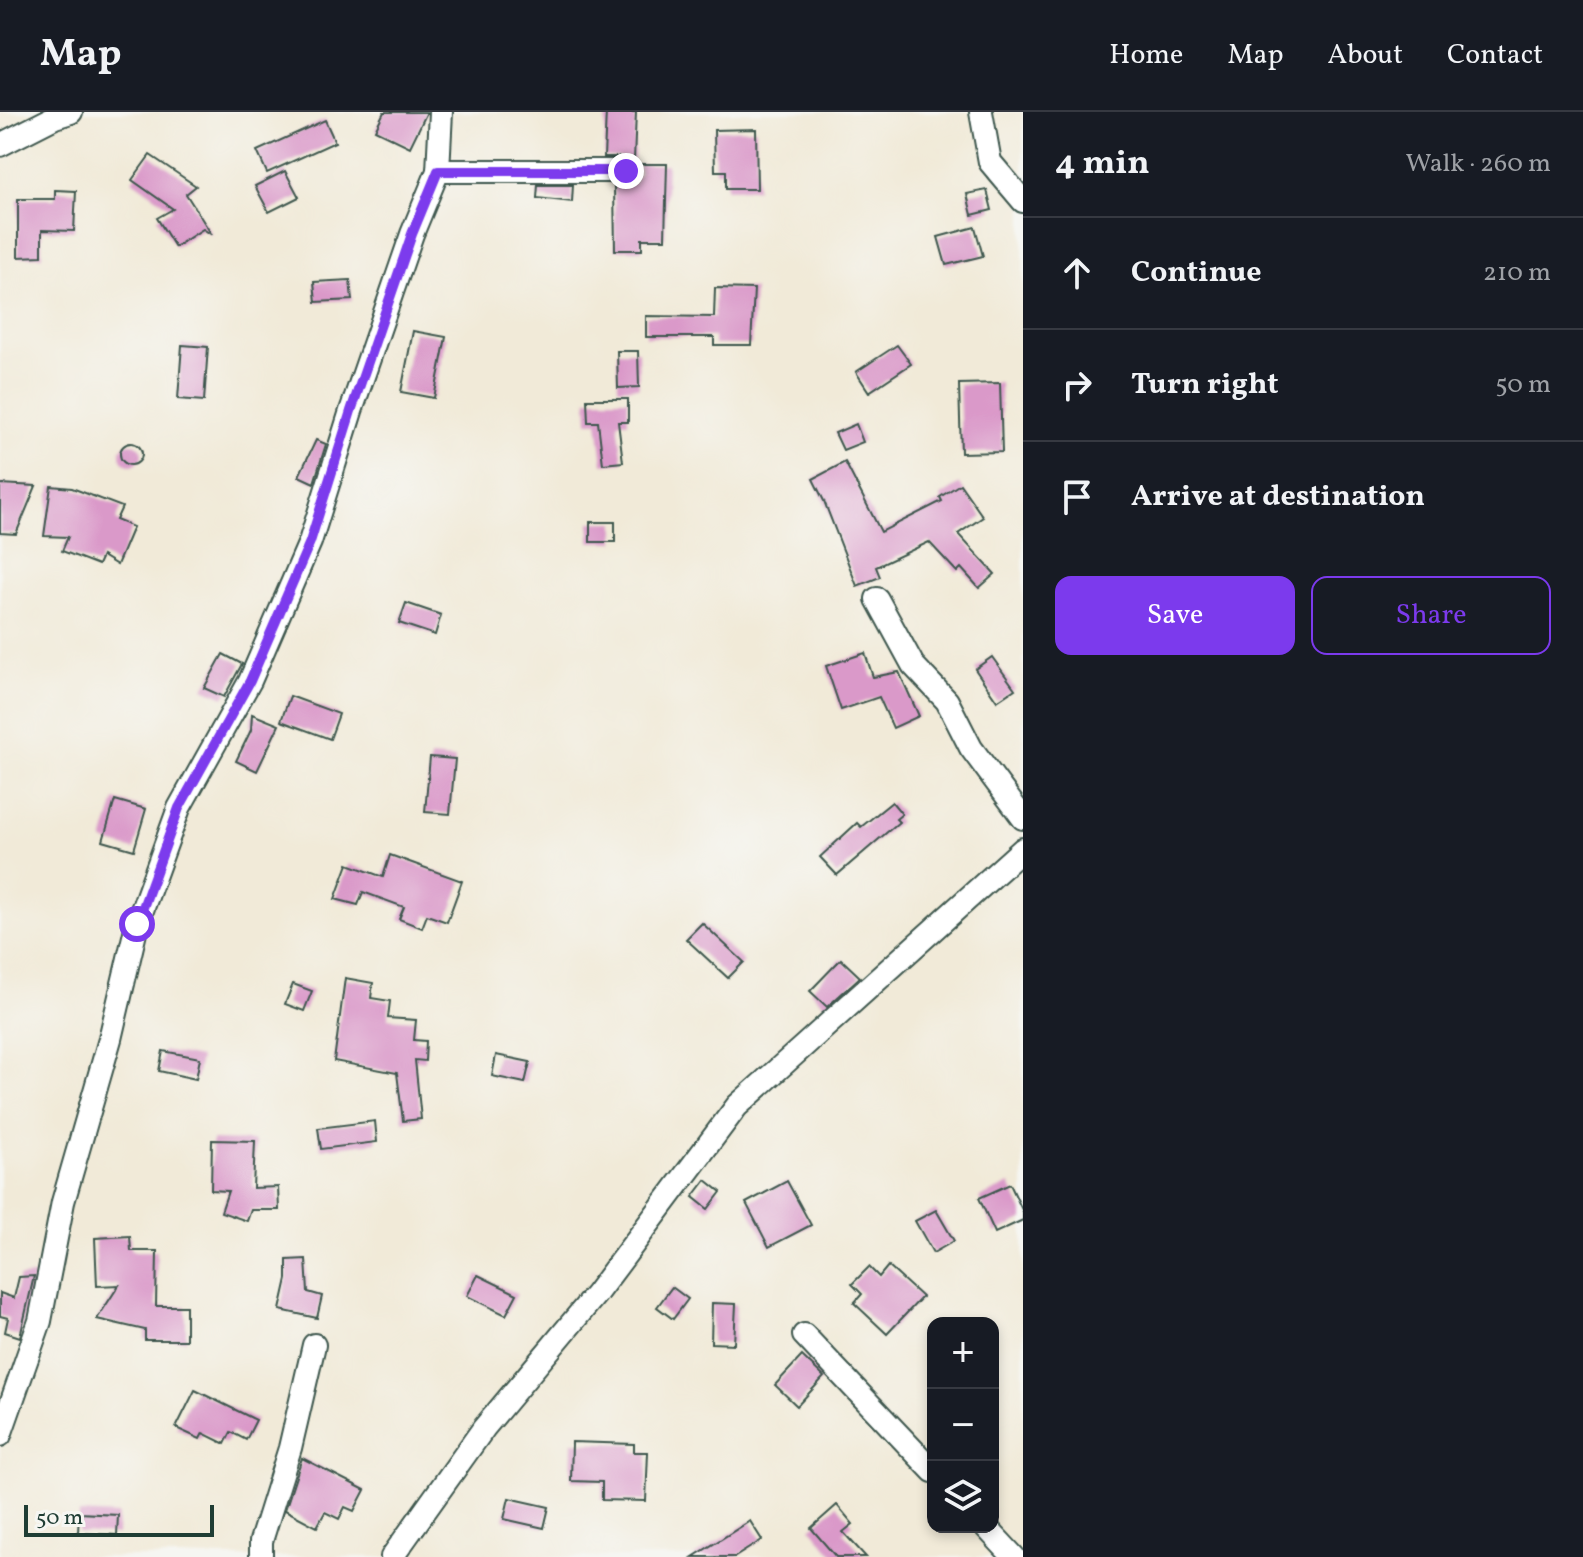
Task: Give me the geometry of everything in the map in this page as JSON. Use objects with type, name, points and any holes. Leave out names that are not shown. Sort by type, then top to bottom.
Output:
[{"type":"street","points":[[0,145],[71,112]]},
{"type":"street","points":[[0,1435],[40,1321],[63,1202],[110,1039],[137,924],[179,808],[250,681],[310,542],[412,234],[438,171],[441,112]]},
{"type":"street","points":[[981,112],[990,162],[1023,201]]},
{"type":"street","points":[[438,171],[626,171]]},
{"type":"street","points":[[877,599],[913,665],[947,701],[971,748],[1023,818]]},
{"type":"street","points":[[392,1557],[484,1428],[596,1294],[737,1106],[1023,849]]},
{"type":"street","points":[[804,1335],[927,1465]]},
{"type":"street","points":[[261,1557],[261,1541],[290,1448],[314,1345]]},
{"type":"street","points":[[992,1533],[1014,1557]]},
{"type":"building","points":[[384,112],[427,112],[410,147],[375,130]]},
{"type":"building","points":[[606,112],[636,112],[634,160],[604,157]]},
{"type":"building","points":[[325,120],[335,142],[267,173],[257,151]]},
{"type":"building","points":[[756,129],[757,189],[726,189],[726,171],[715,171],[714,130]]},
{"type":"building","points":[[150,155],[196,186],[186,194],[212,235],[203,229],[175,247],[157,218],[173,209],[132,180]]},
{"type":"building","points":[[638,164],[667,164],[665,239],[642,239],[642,250],[615,250],[614,185],[634,183],[640,172]]},
{"type":"building","points":[[285,171],[299,197],[269,212],[255,186]]},
{"type":"building","points":[[538,185],[573,185],[572,202],[537,198]]},
{"type":"building","points":[[55,190],[76,191],[74,231],[42,230],[42,256],[18,257],[18,199],[55,199]]},
{"type":"building","points":[[987,190],[992,210],[972,215],[967,194]]},
{"type":"building","points":[[975,227],[983,256],[946,265],[938,237]]},
{"type":"building","points":[[350,280],[352,300],[316,302],[314,282]]},
{"type":"building","points":[[715,288],[754,289],[751,345],[714,345],[714,337],[646,337],[646,316],[714,317]]},
{"type":"building","points":[[413,331],[446,337],[434,398],[401,392]]},
{"type":"building","points":[[182,345],[208,347],[204,401],[178,399]]},
{"type":"building","points":[[897,345],[911,364],[869,392],[856,372]]},
{"type":"building","points":[[617,351],[638,351],[639,387],[618,388]]},
{"type":"building","points":[[1000,383],[1002,452],[961,453],[959,384]]},
{"type":"building","points":[[587,399],[628,399],[628,422],[618,422],[623,462],[603,464],[598,422],[588,422]]},
{"type":"building","points":[[856,424],[863,442],[843,450],[835,433]]},
{"type":"building","points":[[316,440],[326,444],[314,483],[299,476]]},
{"type":"building","points":[[131,443],[139,446],[142,454],[139,462],[131,465],[123,462],[120,454],[123,446]]},
{"type":"building","points":[[845,462],[881,532],[942,501],[940,497],[960,484],[983,517],[958,534],[995,574],[979,588],[961,568],[957,572],[929,542],[876,567],[880,577],[857,586],[813,479]]},
{"type":"building","points":[[0,484],[36,486],[16,534],[0,533]]},
{"type":"building","points":[[51,486],[72,488],[122,507],[116,520],[133,527],[117,565],[102,556],[98,565],[62,551],[68,537],[44,536]]},
{"type":"building","points":[[590,522],[615,522],[615,542],[590,542]]},
{"type":"building","points":[[406,603],[441,615],[435,635],[399,623]]},
{"type":"building","points":[[865,653],[873,677],[899,672],[919,716],[893,728],[879,697],[841,710],[826,666]]},
{"type":"building","points":[[223,654],[242,664],[224,697],[204,688]]},
{"type":"building","points":[[992,657],[1015,689],[997,701],[975,669]]},
{"type":"building","points":[[290,696],[339,714],[330,739],[281,721]]},
{"type":"building","points":[[252,714],[279,725],[257,771],[236,761],[251,730]]},
{"type":"building","points":[[430,757],[455,759],[450,814],[425,812]]},
{"type":"building","points":[[115,800],[146,809],[134,850],[103,841]]},
{"type":"building","points":[[892,802],[902,814],[896,819],[899,822],[837,875],[820,857],[857,823],[861,827]]},
{"type":"building","points":[[390,855],[462,881],[447,922],[427,915],[422,928],[399,919],[404,907],[363,892],[358,905],[335,899],[348,864],[383,877]]},
{"type":"building","points":[[702,923],[744,962],[728,978],[686,939]]},
{"type":"building","points":[[841,959],[860,977],[827,1007],[810,991]]},
{"type":"building","points":[[345,978],[373,983],[371,998],[390,1001],[388,1018],[416,1020],[414,1040],[426,1041],[425,1061],[415,1060],[421,1119],[403,1121],[397,1073],[334,1061]]},
{"type":"building","points":[[293,984],[312,991],[304,1011],[285,1004]]},
{"type":"building","points":[[163,1051],[200,1058],[196,1079],[159,1071]]},
{"type":"building","points":[[496,1055],[530,1062],[525,1083],[492,1076]]},
{"type":"building","points":[[375,1121],[377,1142],[321,1149],[318,1128]]},
{"type":"building","points":[[212,1140],[255,1141],[253,1188],[278,1187],[279,1210],[251,1210],[247,1221],[221,1212],[228,1191],[211,1190]]},
{"type":"building","points":[[706,1180],[721,1192],[708,1209],[693,1197]]},
{"type":"building","points":[[787,1181],[811,1225],[769,1247],[746,1203]]},
{"type":"building","points":[[1010,1184],[1023,1212],[1023,1220],[995,1233],[979,1198]]},
{"type":"building","points":[[936,1210],[954,1241],[933,1253],[915,1221]]},
{"type":"building","points":[[130,1236],[131,1251],[157,1251],[156,1306],[186,1306],[186,1340],[145,1340],[145,1330],[97,1319],[119,1285],[97,1286],[95,1238]]},
{"type":"building","points":[[306,1259],[308,1292],[322,1296],[317,1318],[280,1310],[287,1279],[287,1260]]},
{"type":"building","points":[[888,1266],[922,1297],[887,1334],[854,1303],[862,1294],[852,1284],[869,1267],[879,1277]]},
{"type":"building","points":[[478,1275],[517,1294],[506,1315],[467,1296]]},
{"type":"building","points":[[34,1276],[20,1337],[5,1332],[8,1318],[0,1316],[0,1293],[14,1298],[19,1277]]},
{"type":"building","points":[[672,1287],[688,1299],[673,1319],[657,1307]]},
{"type":"building","points":[[712,1303],[736,1304],[734,1344],[711,1343]]},
{"type":"building","points":[[802,1356],[824,1377],[797,1406],[775,1385]]},
{"type":"building","points":[[195,1390],[256,1420],[246,1440],[231,1432],[225,1444],[203,1433],[200,1439],[176,1428]]},
{"type":"building","points":[[572,1442],[634,1444],[634,1452],[648,1452],[646,1501],[602,1500],[602,1482],[571,1481]]},
{"type":"building","points":[[302,1458],[365,1490],[354,1511],[345,1507],[339,1519],[325,1512],[317,1527],[285,1510]]},
{"type":"building","points":[[509,1498],[549,1507],[544,1528],[504,1519]]},
{"type":"building","points":[[837,1505],[853,1524],[843,1532],[866,1557],[836,1557],[811,1528]]},
{"type":"building","points":[[79,1513],[118,1515],[117,1535],[78,1533]]},
{"type":"building","points":[[750,1521],[762,1540],[735,1557],[693,1557]]},
{"type":"route","points":[[137,924],[179,808],[250,681],[310,542],[412,234],[438,171],[626,171]]}]
